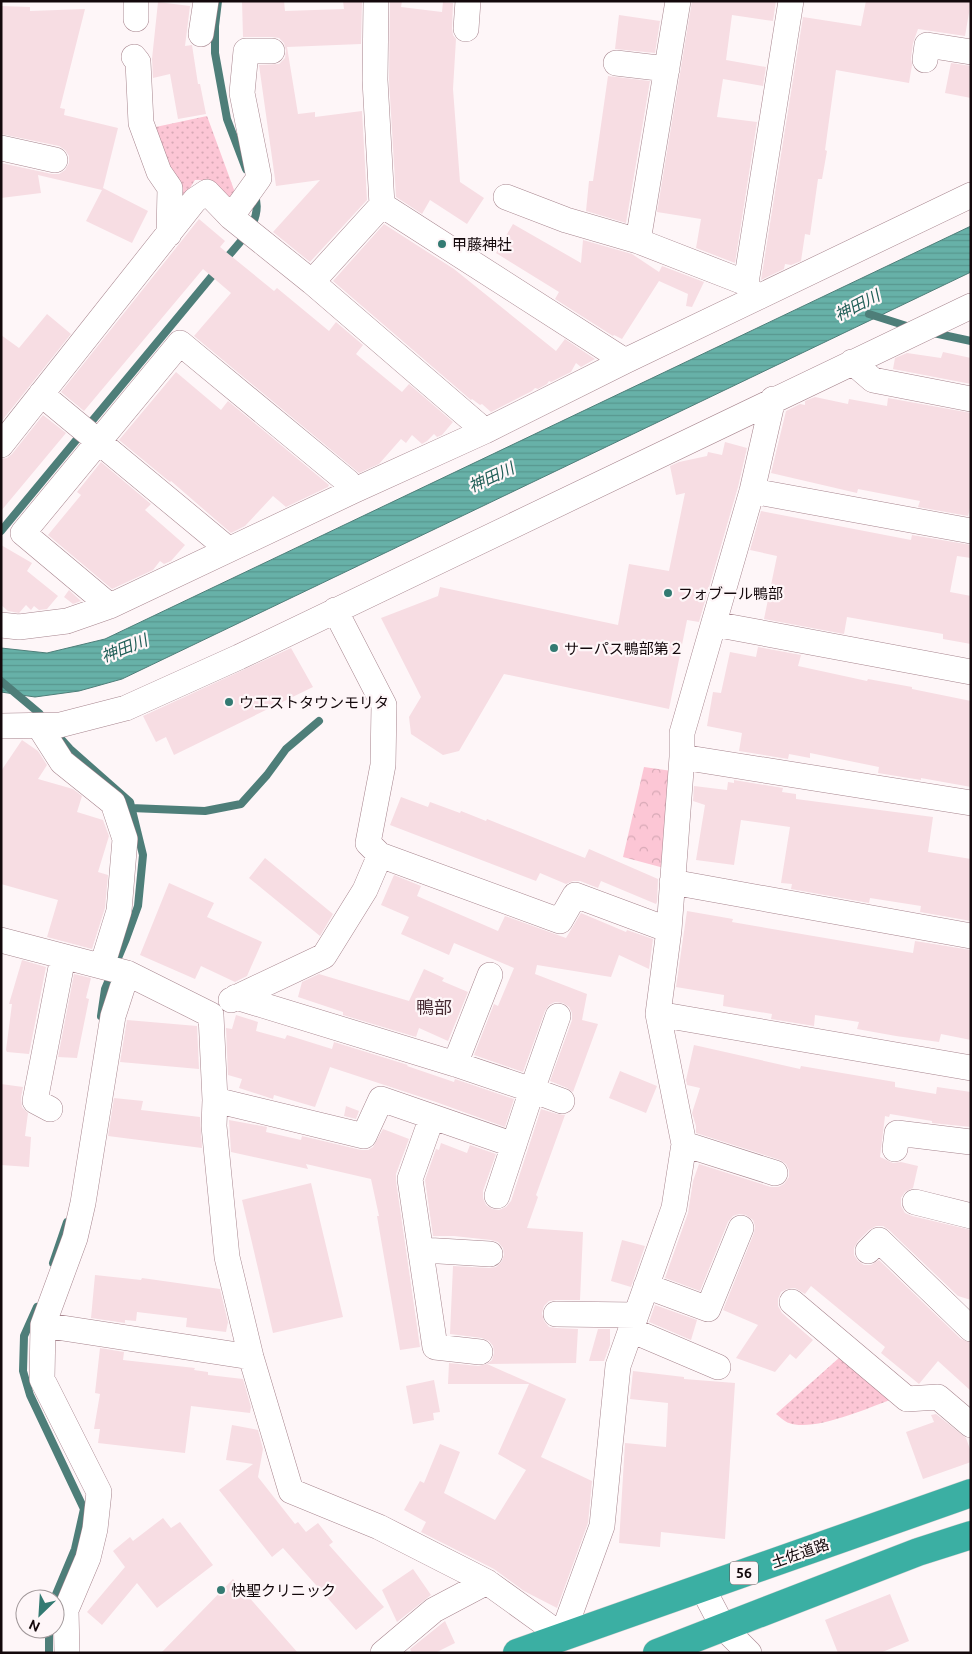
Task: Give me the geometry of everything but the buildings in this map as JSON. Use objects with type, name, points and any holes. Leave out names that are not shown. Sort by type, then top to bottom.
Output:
[{"type":"highway","name":"土佐道路","points":[[517,1653],[971,1493]]},
{"type":"highway","points":[[657,1653],[918,1552],[971,1535]]},
{"type":"street","points":[[201,34],[206,1]]},
{"type":"street","points":[[312,282],[382,205],[375,80],[376,1]]},
{"type":"street","points":[[466,29],[468,1]]},
{"type":"street","points":[[638,242],[678,1]]},
{"type":"street","points":[[750,291],[791,1]]},
{"type":"street","points":[[925,60],[927,45],[971,52]]},
{"type":"street","points":[[237,212],[260,178],[242,93],[246,51],[272,51]]},
{"type":"street","points":[[134,57],[138,62],[141,123],[159,172],[170,188],[169,234]]},
{"type":"street","points":[[616,63],[667,69]]},
{"type":"street","points":[[1,148],[55,160]]},
{"type":"street","points":[[1,445],[195,200],[207,192],[237,212],[256,236],[485,431]]},
{"type":"street","points":[[1,625],[20,627],[67,621],[110,606],[485,431],[626,361],[750,291],[971,195]]},
{"type":"street","points":[[506,197],[566,220],[638,242],[750,291]]},
{"type":"street","points":[[382,205],[626,361]]},
{"type":"street","points":[[1,726],[48,726],[126,708],[239,656],[971,306]]},
{"type":"street","points":[[939,321],[971,327]]},
{"type":"street","points":[[110,606],[23,532],[92,436],[180,343],[348,482],[353,491]]},
{"type":"street","points":[[852,362],[873,380],[971,399]]},
{"type":"street","points":[[40,394],[222,544],[225,551]]},
{"type":"street","points":[[211,1015],[216,1100],[214,1126],[227,1257],[251,1357],[291,1491],[378,1527],[487,1582],[562,1636],[602,1526],[618,1366],[674,1208],[684,1144],[658,1014],[669,930],[682,757],[682,733],[752,491],[774,399]]},
{"type":"street","points":[[752,491],[971,531]]},
{"type":"street","points":[[335,610],[384,705],[383,766],[368,843],[380,855],[560,921],[576,895],[669,930]]},
{"type":"street","points":[[714,624],[971,672]]},
{"type":"street","points":[[48,726],[62,762],[114,803],[124,836],[119,911],[102,966]]},
{"type":"street","points":[[682,757],[971,803]]},
{"type":"street","points":[[211,1015],[236,996],[324,956],[365,890],[380,855]]},
{"type":"street","points":[[672,882],[971,936]]},
{"type":"street","points":[[1,940],[127,973],[211,1015]]},
{"type":"street","points":[[50,1109],[35,1102],[63,956]]},
{"type":"street","points":[[67,1653],[66,1610],[88,1558],[95,1529],[99,1492],[42,1379],[43,1325],[75,1238],[83,1203],[113,1016],[127,973]]},
{"type":"street","points":[[455,1064],[490,975]]},
{"type":"street","points":[[236,996],[455,1064],[562,1101]]},
{"type":"street","points":[[658,1014],[971,1068]]},
{"type":"street","points":[[497,1196],[558,1016]]},
{"type":"street","points":[[216,1100],[364,1136],[381,1099],[514,1145]]},
{"type":"street","points":[[432,1117],[410,1179],[435,1347],[480,1352]]},
{"type":"street","points":[[895,1149],[897,1133],[971,1142]]},
{"type":"street","points":[[684,1144],[775,1173]]},
{"type":"street","points":[[915,1202],[971,1216]]},
{"type":"street","points":[[646,1286],[708,1309],[741,1228]]},
{"type":"street","points":[[868,1251],[878,1240],[971,1329]]},
{"type":"street","points":[[422,1250],[490,1254]]},
{"type":"street","points":[[792,1302],[907,1399],[938,1397],[971,1425]]},
{"type":"street","points":[[556,1314],[634,1323],[718,1367]]},
{"type":"street","points":[[43,1325],[251,1357]]},
{"type":"street","points":[[383,1653],[434,1610],[487,1582]]},
{"type":"street","points":[[702,1587],[723,1627],[749,1653]]},
{"type":"green space","points":[[207,116],[237,198],[231,203],[204,180],[195,180],[179,205],[151,128]]},
{"type":"green space","points":[[644,767],[672,771],[664,868],[623,857]]},
{"type":"green space","points":[[840,1357],[890,1400],[854,1414],[812,1424],[799,1425],[789,1423],[776,1414]]},
{"type":"water","name":"神田川","points":[[971,226],[971,272],[122,679],[79,691],[35,697],[1,692],[1,648],[47,653],[105,639]]},
{"type":"waterway","points":[[218,1],[215,26],[215,53],[227,119],[246,169]]},
{"type":"waterway","points":[[224,261],[244,238],[254,221],[257,202],[254,192]]},
{"type":"waterway","points":[[1,531],[217,270]]},
{"type":"waterway","name":"神田川","points":[[869,314],[913,328]]},
{"type":"waterway","points":[[929,332],[971,341]]},
{"type":"waterway","points":[[1,681],[39,713],[45,721]]},
{"type":"waterway","points":[[131,808],[205,811],[241,804],[267,775],[286,749],[319,721]]},
{"type":"waterway","points":[[61,739],[130,802],[143,855],[138,906],[105,989],[101,1016]]},
{"type":"waterway","points":[[53,1263],[67,1222]]},
{"type":"waterway","points":[[37,1307],[24,1336],[23,1371],[30,1395],[84,1509],[75,1549],[58,1589]]},
{"type":"waterway","points":[[49,1639],[49,1653]]},
{"type":"place","name":"甲藤神社","points":[[442,244]]},
{"type":"place","name":"フォブール鴨部","points":[[668,593]]},
{"type":"place","name":"サーパス鴨部第２","points":[[554,648]]},
{"type":"place","name":"ウエストタウンモリタ","points":[[229,702]]},
{"type":"place","name":"快聖クリニック","points":[[221,1590]]},
{"type":"district","name":"鴨部","points":[[434,1007]]}]
